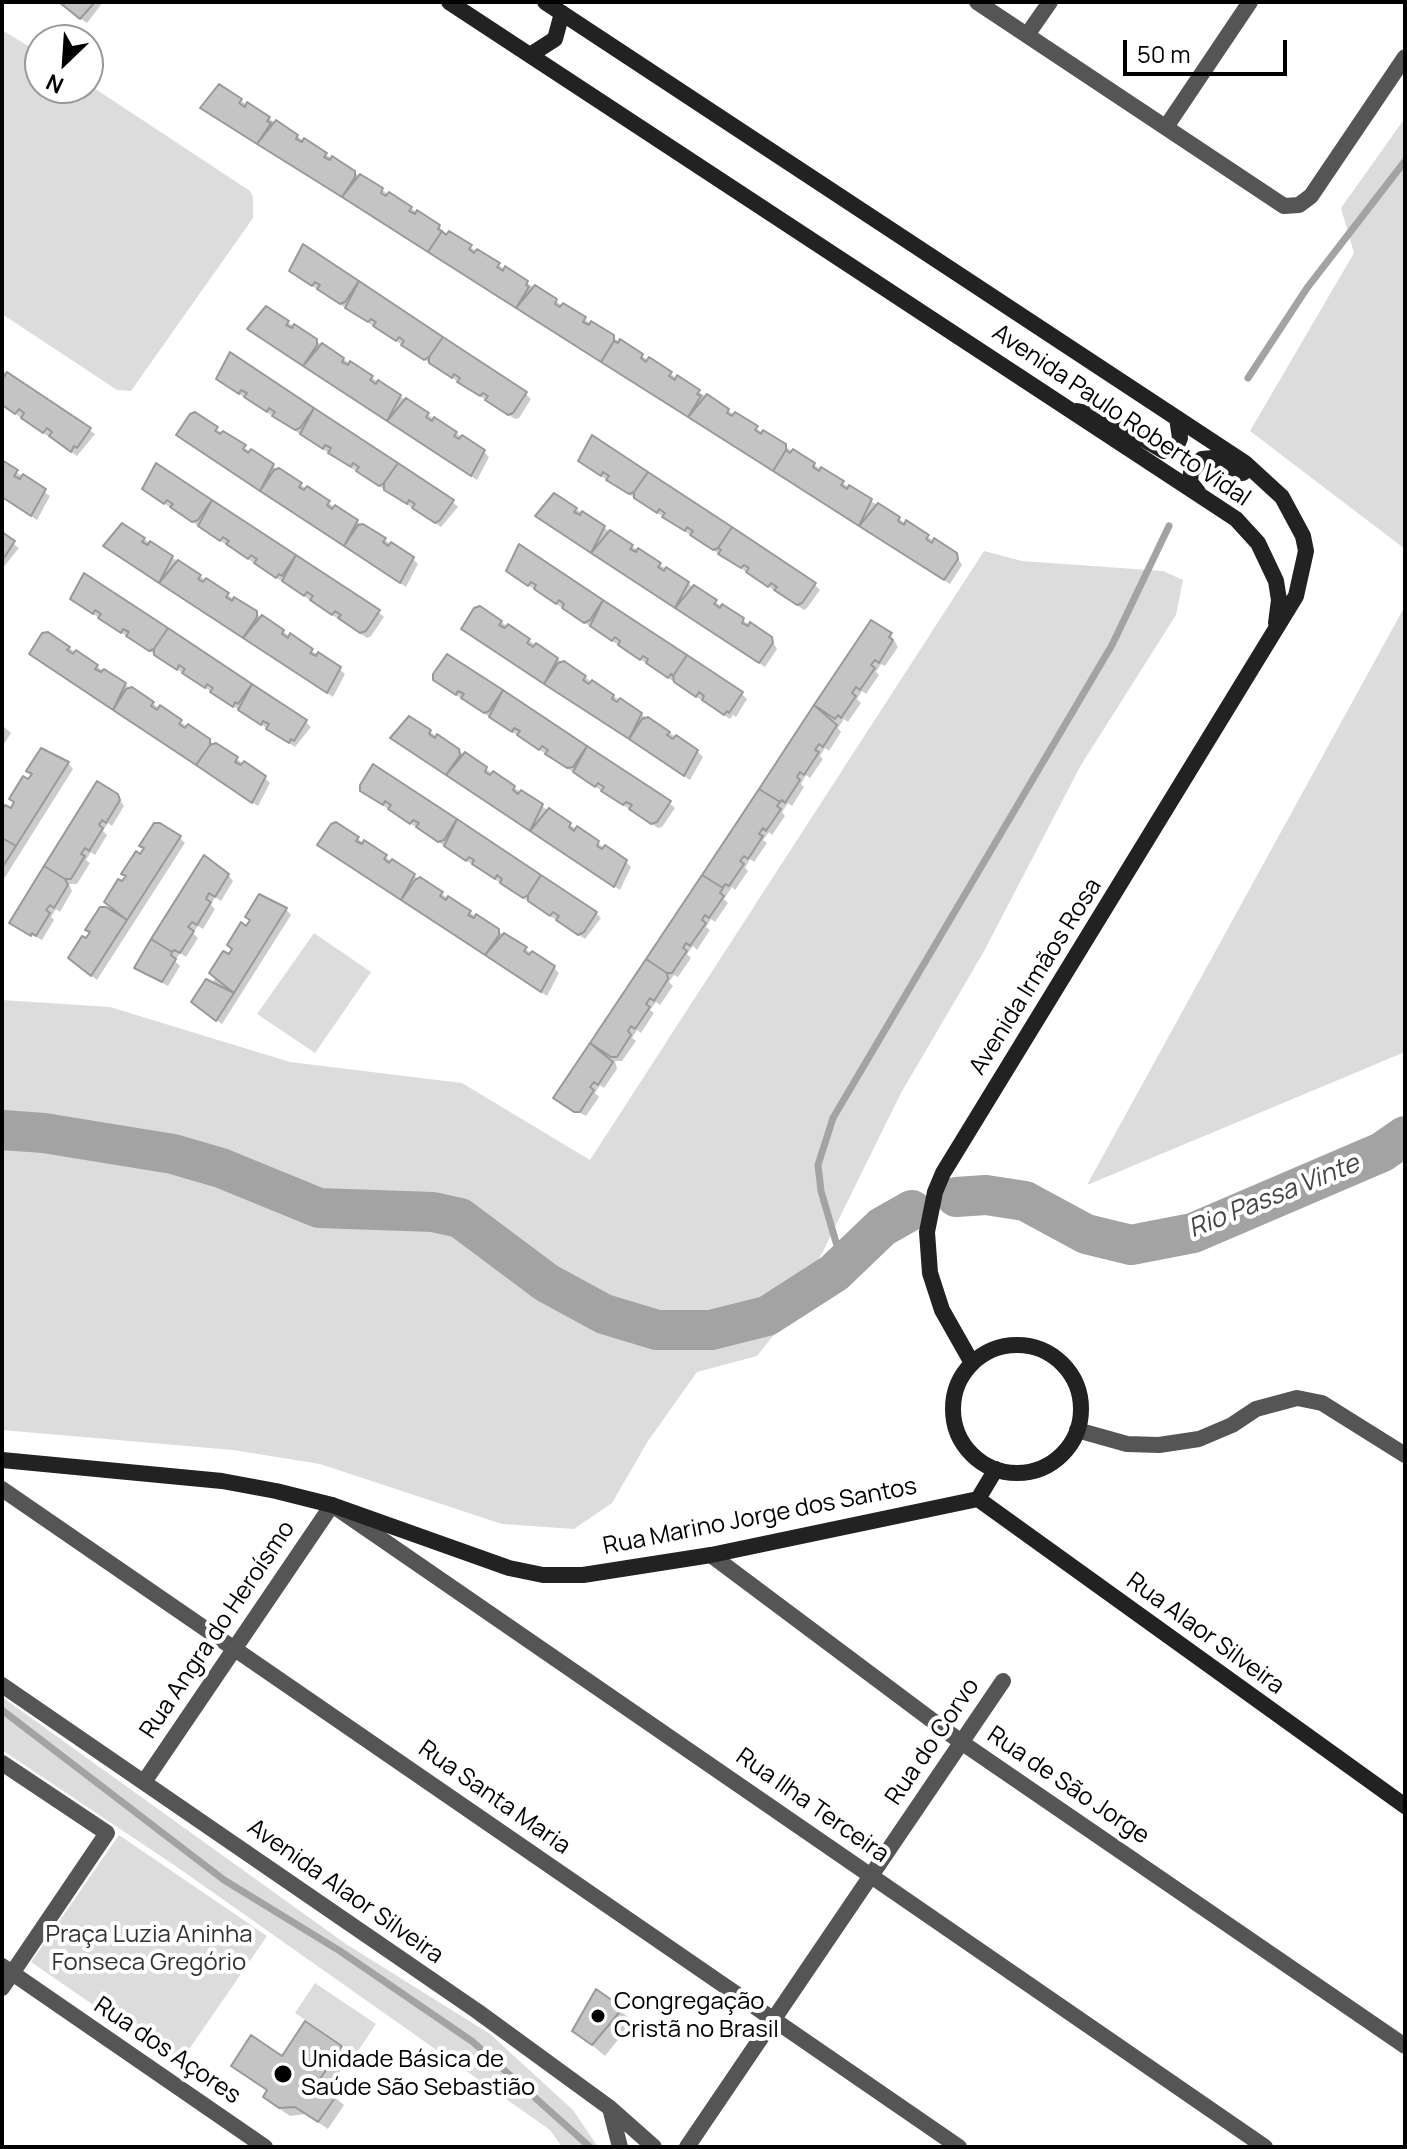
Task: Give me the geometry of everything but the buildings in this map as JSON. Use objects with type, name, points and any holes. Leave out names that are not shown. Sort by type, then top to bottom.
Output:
[{"type":"street","name":"Avenida Paulo Roberto Vidal","points":[[449,2],[1236,519],[1266,556],[1279,600],[1275,633]]},
{"type":"street","name":"Avenida Paulo Roberto Vidal","points":[[545,2],[1245,463],[1282,497],[1298,522],[1306,551],[1296,596],[1275,633]]},
{"type":"street","points":[[977,2],[1284,206],[1299,205],[1311,196],[1405,57]]},
{"type":"street","points":[[1027,35],[1050,2]]},
{"type":"street","points":[[1166,127],[1250,2]]},
{"type":"street","points":[[530,55],[555,39],[558,8]]},
{"type":"street","points":[[1068,409],[1106,417],[1164,451],[1177,445],[1180,438],[1177,418]]},
{"type":"street","points":[[1200,496],[1190,482],[1191,472],[1202,459],[1213,458],[1282,497]]},
{"type":"street","name":"Avenida Irmãos Rosa","points":[[972,1363],[942,1310],[930,1273],[930,1212],[943,1173],[1275,633]]},
{"type":"street","points":[[1020,1345],[1057,1358],[1079,1391],[1077,1430],[1065,1452],[1045,1467],[1020,1473],[996,1469],[965,1446],[955,1422],[958,1384],[972,1363],[994,1349],[1020,1345]]},
{"type":"street","points":[[1077,1430],[1127,1444],[1186,1441],[1232,1425],[1277,1401],[1297,1398],[1322,1403],[1405,1455]]},
{"type":"street","name":"Rua Marino Jorge dos Santos","points":[[2,1460],[222,1481],[332,1505],[509,1568],[543,1575],[583,1575],[711,1555],[978,1499]]},
{"type":"street","points":[[978,1499],[996,1469]]},
{"type":"street","name":"Rua Santa Maria","points":[[2,1489],[959,2147]]},
{"type":"street","name":"Rua Alaor Silveira","points":[[978,1499],[1405,1806]]},
{"type":"street","name":"Rua Angra do Heroísmo","points":[[144,1782],[332,1505]]},
{"type":"street","name":"Rua Ilha Terceira","points":[[332,1505],[1265,2147]]},
{"type":"street","name":"Rua de São Jorge","points":[[711,1555],[961,1742],[1405,2046]]},
{"type":"street","name":"Rua do Corvo","points":[[687,2147],[1003,1681]]},
{"type":"street","name":"Avenida Alaor Silveira","points":[[2,1685],[610,2108],[654,2147]]},
{"type":"street","points":[[2,1763],[107,1833],[7,1970],[2,1988]]},
{"type":"street","name":"Rua dos Açores","points":[[7,1970],[265,2147]]},
{"type":"street","points":[[610,2108],[620,2147]]},
{"type":"green space","points":[[2,30],[24,43],[24,104],[104,104],[104,95],[250,191],[253,218],[131,391],[117,390],[2,314]]},
{"type":"green space","points":[[1405,118],[1405,549],[1250,431],[1354,253],[1341,208]]},
{"type":"green space","points":[[984,551],[1022,561],[1163,571],[1183,580],[1176,615],[1081,765],[983,953],[901,1093],[794,1310],[757,1356],[697,1372],[648,1441],[612,1503],[574,1529],[502,1524],[320,1464],[233,1450],[2,1430],[2,1000],[110,1007],[290,1062],[462,1083],[590,1160]]},
{"type":"green space","points":[[1405,606],[1405,1052],[1087,1185]]},
{"type":"green space","points":[[314,933],[371,972],[315,1053],[257,1014]]},
{"type":"green space","points":[[2,1697],[346,1944],[490,2034],[573,2110],[598,2147],[562,2147],[550,2130],[177,1867],[2,1750]]},
{"type":"green space","name":"Praça Luzia Aninha Fonseca Gregório","points":[[119,1835],[267,1936],[179,2064],[31,1962]]},
{"type":"green space","points":[[315,1983],[376,2024],[356,2054],[295,2013]]},
{"type":"waterway","points":[[1248,378],[1307,288],[1405,161]]},
{"type":"waterway","points":[[834,1273],[840,1256],[821,1191],[818,1165],[833,1118],[1112,645],[1169,526]]},
{"type":"waterway","name":"Rio Passa Vinte","points":[[2,1130],[44,1133],[173,1154],[221,1168],[319,1208],[433,1212],[460,1218],[547,1283],[604,1314],[657,1330],[711,1330],[767,1316],[834,1273],[882,1227],[912,1210]]},
{"type":"waterway","name":"Rio Passa Vinte","points":[[956,1197],[986,1195],[1025,1201],[1086,1234],[1131,1245],[1193,1233],[1382,1152],[1405,1136]]},
{"type":"waterway","points":[[2,1710],[224,1880],[340,1951],[473,2042],[590,2147]]},
{"type":"place","name":"Congregação Cristã no Brasil","points":[[598,2016]]},
{"type":"place","name":"Unidade Básica de Saúde São Sebastião","points":[[283,2074]]}]
